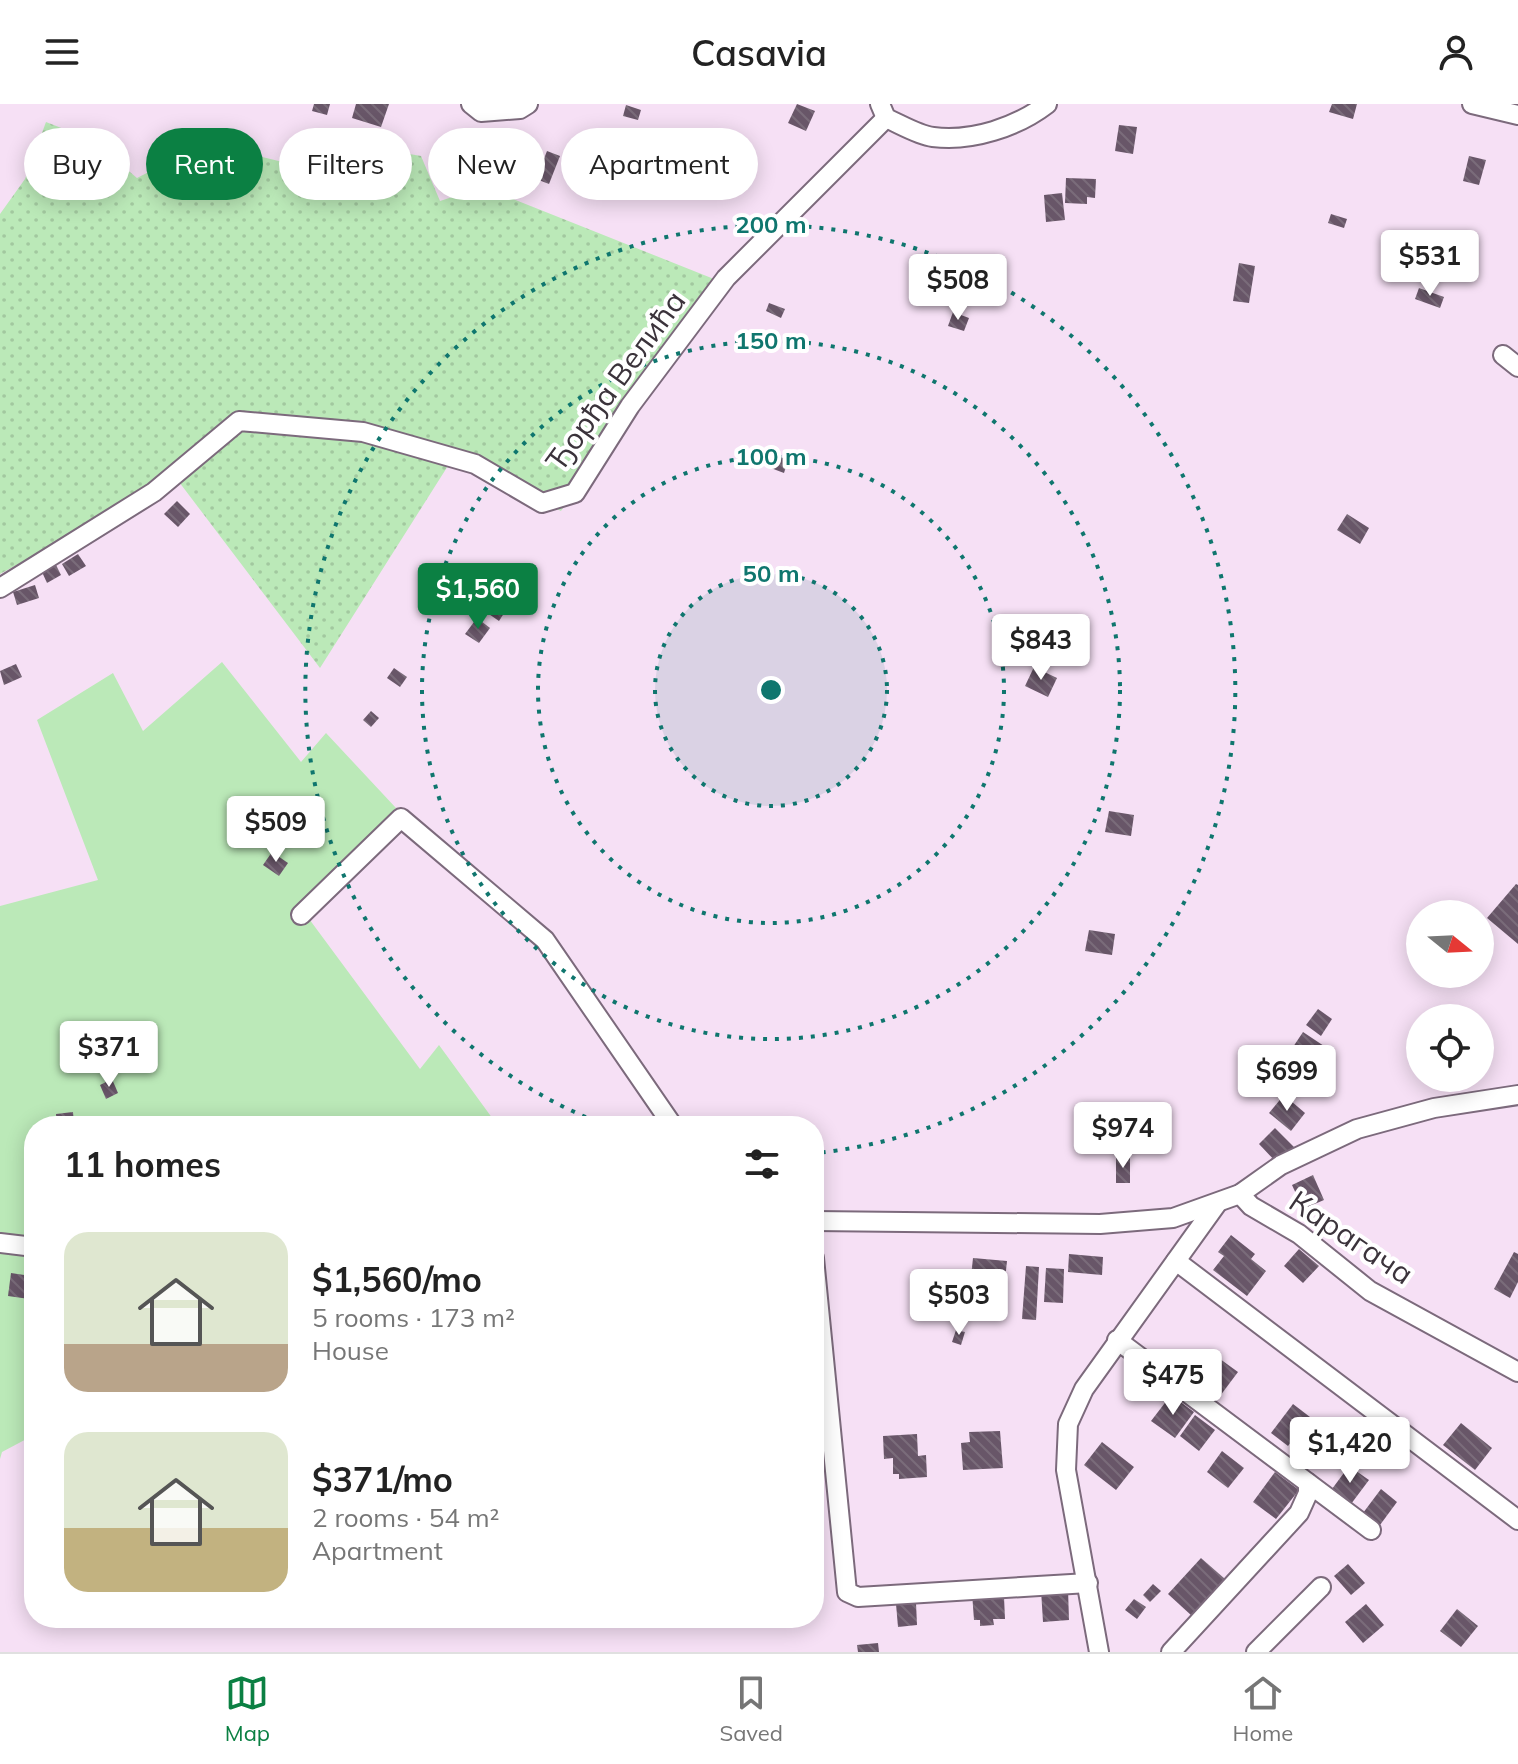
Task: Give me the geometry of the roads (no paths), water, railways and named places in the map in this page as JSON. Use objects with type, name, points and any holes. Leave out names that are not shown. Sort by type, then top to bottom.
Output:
[{"type":"street","points":[[471,104],[481,112],[520,109],[528,104]]},
{"type":"street","points":[[883,111],[932,137],[973,136],[1027,119],[1047,104]]},
{"type":"street","points":[[1472,104],[1518,115]]},
{"type":"street","name":"Ђорђа Велића","points":[[0,588],[154,492],[239,421],[363,432],[475,464],[542,503],[575,493],[630,406],[726,278],[883,111]]},
{"type":"street","points":[[301,915],[401,818],[545,940],[666,1116]]},
{"type":"street","points":[[824,1221],[1100,1224],[1173,1218],[1240,1194],[1281,1165],[1357,1129],[1434,1108],[1518,1095]]},
{"type":"street","name":"Карагача","points":[[1240,1194],[1251,1206],[1299,1234],[1370,1291],[1518,1372]]},
{"type":"street","points":[[1099,1652],[1066,1470],[1066,1447],[1075,1407],[1117,1340],[1216,1205]]},
{"type":"street","points":[[0,1243],[24,1246]]},
{"type":"street","points":[[1176,1261],[1518,1520]]},
{"type":"street","points":[[1117,1340],[1371,1530]]},
{"type":"street","points":[[824,1359],[847,1592],[858,1597],[1088,1583]]},
{"type":"street","points":[[1171,1652],[1299,1513],[1308,1493],[1308,1483]]},
{"type":"street","points":[[1256,1652],[1321,1587]]}]
